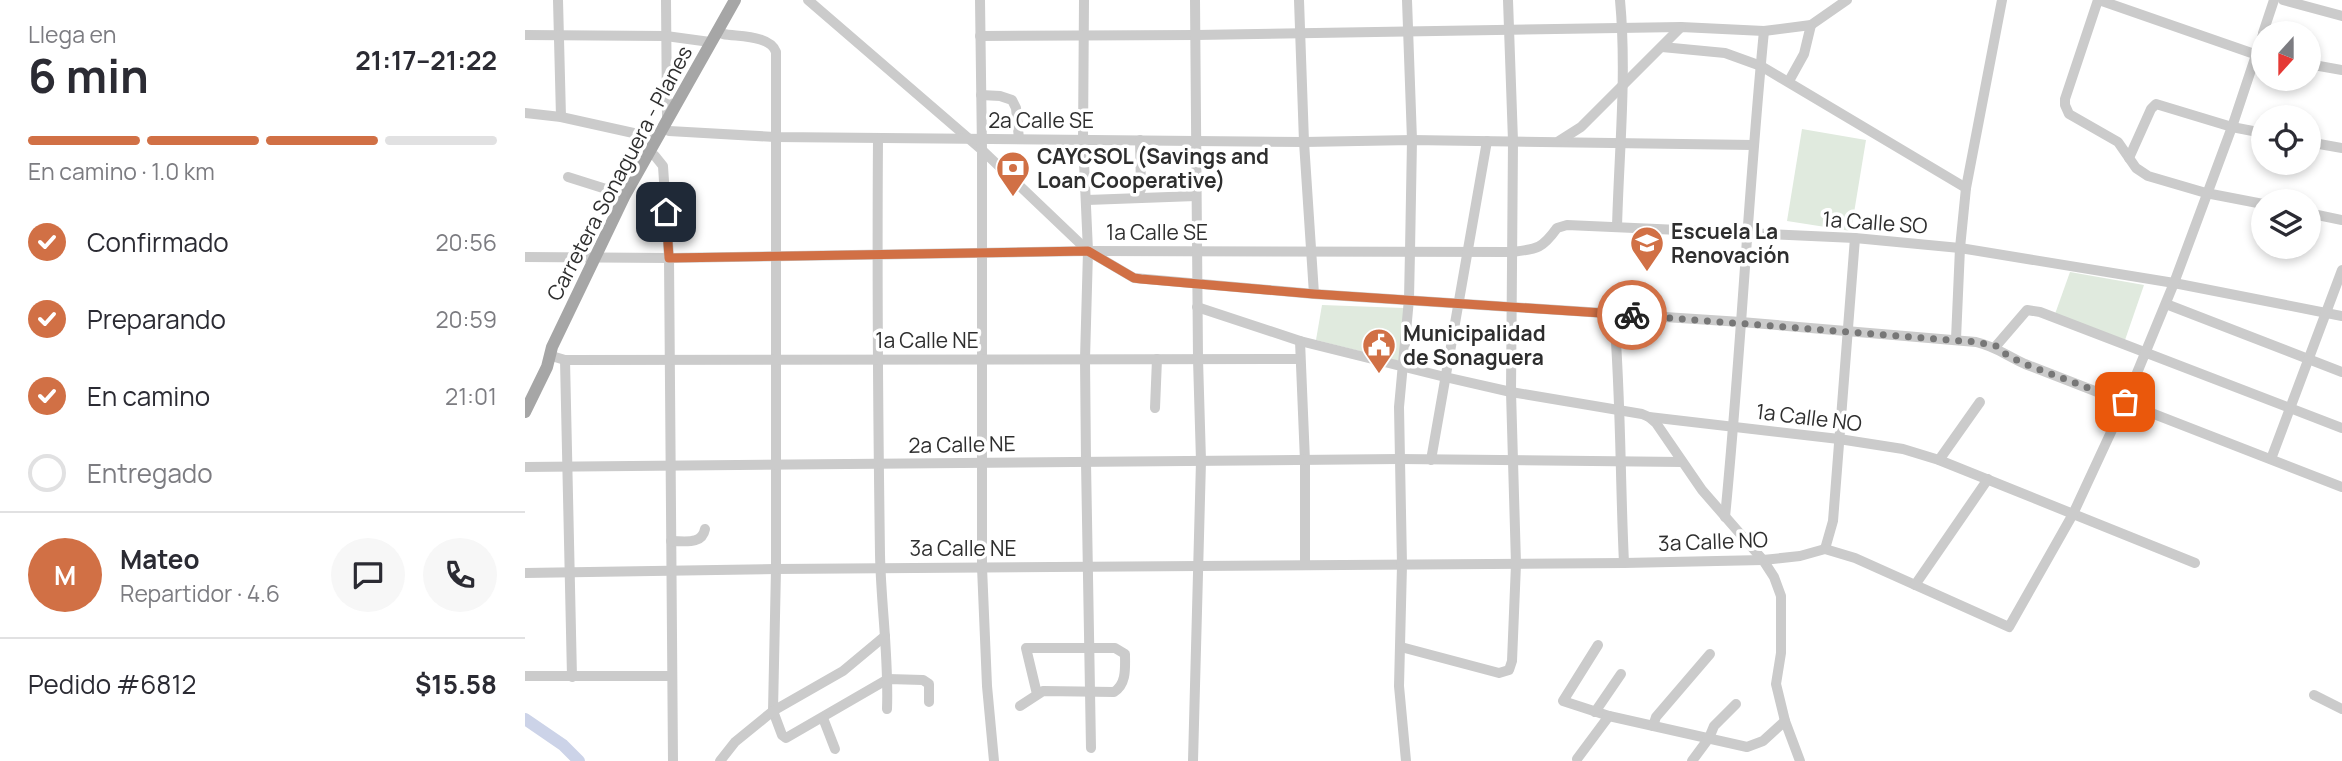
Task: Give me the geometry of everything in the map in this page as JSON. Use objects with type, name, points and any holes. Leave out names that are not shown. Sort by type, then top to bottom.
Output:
[{"type":"main road","name":"Carretera Sonaguera - Planes","points":[[525,412],[531,388],[555,362],[552,347],[655,156],[710,42],[735,0]]},
{"type":"main road","name":"Carretera Sonaguera - Planes","points":[[599,258],[625,195],[656,138],[668,125],[743,0]]},
{"type":"street","points":[[558,0],[561,117]]},
{"type":"street","points":[[666,0],[668,125]]},
{"type":"street","points":[[808,0],[968,139],[982,144],[1088,251],[1134,278],[1314,294],[1847,330],[1996,346],[2008,356],[2025,364],[2342,487]]},
{"type":"street","points":[[980,0],[982,567],[987,686],[994,761]]},
{"type":"street","points":[[1084,0],[1083,140],[1088,251],[1085,359],[1091,748]]},
{"type":"street","points":[[1193,761],[1201,461],[1195,0]]},
{"type":"street","points":[[1299,0],[1304,142],[1314,294]]},
{"type":"street","points":[[1406,761],[1399,686],[1402,565],[1399,407],[1409,299],[1410,251],[1412,140],[1407,0]]},
{"type":"street","points":[[1401,647],[1499,673],[1509,670],[1512,661],[1516,564],[1511,392],[1513,141],[1508,0]]},
{"type":"street","points":[[1617,227],[1623,28],[1620,0]]},
{"type":"street","points":[[980,36],[1681,27],[1764,31],[1811,24],[1846,0]]},
{"type":"street","points":[[1956,340],[1966,188],[2002,0]]},
{"type":"street","points":[[2251,54],[2099,0],[2065,105],[2069,114],[2118,142],[2136,168],[2148,176],[2206,193],[2251,202]]},
{"type":"street","points":[[2267,21],[2274,0]]},
{"type":"street","points":[[2283,0],[2342,16]]},
{"type":"street","points":[[1789,81],[1804,54],[1811,24]]},
{"type":"street","points":[[1559,142],[1581,127],[1622,83],[1681,27]]},
{"type":"street","points":[[1725,517],[1764,31]]},
{"type":"street","points":[[723,34],[767,41],[774,45],[776,51],[776,569],[773,712],[782,735],[786,737],[888,679],[923,680],[929,684],[929,702]]},
{"type":"street","points":[[525,35],[666,36],[710,42]]},
{"type":"street","points":[[1662,47],[1725,53],[1761,66],[1966,188]]},
{"type":"street","points":[[2321,66],[2342,70]]},
{"type":"street","points":[[1855,238],[1833,521],[1825,549],[1855,558],[2008,627],[2073,514],[2125,402],[2166,304],[2251,78]]},
{"type":"street","points":[[981,95],[1012,100],[1016,108],[1019,139]]},
{"type":"street","points":[[2129,158],[2146,118],[2156,104],[2251,131]]},
{"type":"street","points":[[525,113],[561,117],[656,138]]},
{"type":"street","name":"2a Calle SE","points":[[668,125],[775,137],[968,139]]},
{"type":"street","points":[[878,138],[877,360],[887,709]]},
{"type":"street","name":"2a Calle SE","points":[[982,144],[1019,139],[1304,142],[1412,140],[1753,145]]},
{"type":"street","points":[[1136,198],[1142,189],[1140,140]]},
{"type":"street","points":[[1431,460],[1487,141]]},
{"type":"street","points":[[2321,144],[2342,148]]},
{"type":"street","points":[[655,156],[663,166],[669,258],[673,761]]},
{"type":"street","points":[[568,177],[625,195]]},
{"type":"street","points":[[1087,200],[1196,196]]},
{"type":"street","points":[[2321,215],[2342,219]]},
{"type":"street","name":"1a Calle SO","points":[[1410,251],[1512,252],[1535,249],[1545,244],[1557,228],[1567,225],[1855,238],[1961,248],[2174,282],[2337,316]]},
{"type":"street","name":"1a Calle SE","points":[[525,257],[775,257],[1088,251],[1410,251]]},
{"type":"street","points":[[2271,459],[2309,359],[2337,316],[2342,270]]},
{"type":"street","points":[[2166,304],[2342,372]]},
{"type":"street","points":[[1197,307],[1300,341],[1403,366]]},
{"type":"street","points":[[1996,346],[2027,310],[2040,312],[2342,428]]},
{"type":"street","points":[[1614,314],[1618,360],[1624,563]]},
{"type":"street","points":[[1300,341],[1305,461],[1305,565]]},
{"type":"street","points":[[1155,408],[1157,359]]},
{"type":"street","name":"1a Calle NE","points":[[555,362],[1300,359]]},
{"type":"street","points":[[555,362],[568,466],[572,677]]},
{"type":"street","name":"1a Calle NO","points":[[1403,366],[1511,392],[1649,417],[1903,449],[1939,460],[2195,563]]},
{"type":"street","points":[[1939,460],[1980,402]]},
{"type":"street","points":[[1649,417],[1656,423],[1682,463],[1763,560],[1774,577],[1781,596],[1781,653],[1776,684],[1785,721],[1800,761]]},
{"type":"street","name":"2a Calle NE","points":[[525,467],[1399,459],[1682,463]]},
{"type":"street","points":[[1915,585],[1988,480]]},
{"type":"street","points":[[671,541],[699,540],[704,536],[705,529]]},
{"type":"street","name":"3a Calle NO","points":[[1402,565],[1763,560],[1800,556],[1825,549]]},
{"type":"street","name":"3a Calle NE","points":[[525,573],[1402,565]]},
{"type":"street","points":[[720,761],[735,742],[773,712],[843,671],[885,636]]},
{"type":"street","points":[[1598,645],[1563,701],[1609,716],[1747,747],[1757,745],[1785,721]]},
{"type":"street","points":[[1020,706],[1043,691],[1114,692],[1123,683],[1125,654],[1115,648],[1026,648],[1037,694]]},
{"type":"street","points":[[1653,726],[1656,717],[1710,654]]},
{"type":"street","points":[[1595,712],[1621,674]]},
{"type":"street","points":[[525,676],[672,676]]},
{"type":"street","points":[[2314,695],[2342,708]]},
{"type":"street","points":[[1692,761],[1709,738],[1714,726],[1736,704]]},
{"type":"street","points":[[1577,759],[1609,716]]},
{"type":"street","points":[[823,718],[835,749]]},
{"type":"shaded area","points":[[1802,129],[1866,140],[1851,231],[1787,221]]},
{"type":"shaded area","points":[[2070,272],[2144,285],[2125,340],[2055,314]]},
{"type":"shaded area","points":[[1322,305],[1404,308],[1399,361],[1316,340]]},
{"type":"waterway","points":[[525,719],[563,745],[579,761]]},
{"type":"way so far","points":[[1632,315],[1976,342],[1996,346],[2008,356],[2025,364],[2125,402]]},
{"type":"place","name":"CAYCSOL (Savings and Loan Cooperative)","points":[[1013,198]]},
{"type":"place","name":"Escuela La Renovación","points":[[1647,273]]},
{"type":"place","name":"Municipalidad de Sonaguera","points":[[1379,375]]},
{"type":"route","points":[[666,212],[669,258],[1088,251],[1134,278],[1141,279],[1314,294],[1632,315]]}]
